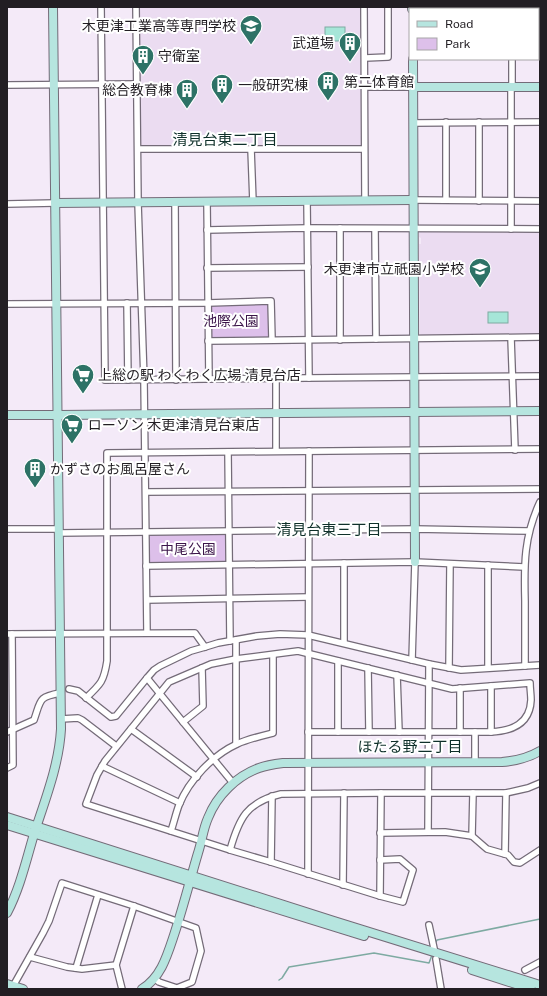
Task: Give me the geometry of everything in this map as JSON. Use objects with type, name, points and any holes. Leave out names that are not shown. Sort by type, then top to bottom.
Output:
[{"type":"street","points":[[7,913],[21,881],[55,765],[60,739],[53,7]]},
{"type":"street","points":[[102,7],[106,380],[540,376]]},
{"type":"street","points":[[136,7],[138,203],[145,414],[147,633]]},
{"type":"street","points":[[364,7],[365,201]]},
{"type":"street","points":[[365,58],[388,57],[388,7]]},
{"type":"street","points":[[412,660],[415,562],[413,60]]},
{"type":"street","points":[[511,229],[512,60]]},
{"type":"street","points":[[7,85],[137,84]]},
{"type":"street","points":[[365,87],[540,87]]},
{"type":"street","points":[[446,122],[446,200]]},
{"type":"street","points":[[479,122],[479,201]]},
{"type":"street","points":[[413,123],[540,122]]},
{"type":"street","points":[[251,149],[253,202]]},
{"type":"street","points":[[138,150],[364,149]]},
{"type":"street","points":[[7,204],[413,200],[540,201]]},
{"type":"street","points":[[307,201],[309,378]]},
{"type":"street","points":[[175,202],[176,380]]},
{"type":"street","points":[[207,202],[209,379]]},
{"type":"street","points":[[207,230],[307,228],[540,229]]},
{"type":"street","points":[[340,228],[340,340]]},
{"type":"street","points":[[375,229],[376,339]]},
{"type":"street","points":[[208,268],[308,267]]},
{"type":"street","points":[[7,304],[208,303],[271,301],[272,340]]},
{"type":"street","points":[[127,303],[128,380]]},
{"type":"street","points":[[208,341],[540,337]]},
{"type":"street","points":[[511,338],[515,450]]},
{"type":"street","points":[[276,378],[276,451]]},
{"type":"street","points":[[7,415],[540,411]]},
{"type":"street","points":[[86,698],[98,686],[104,675],[108,661],[107,454],[540,449]]},
{"type":"street","points":[[308,874],[309,451]]},
{"type":"street","points":[[228,452],[230,641]]},
{"type":"street","points":[[146,492],[540,489]]},
{"type":"street","points":[[525,666],[524,567],[527,539],[540,502]]},
{"type":"street","points":[[7,529],[107,533],[415,529],[529,531]]},
{"type":"street","points":[[146,566],[415,562],[524,567]]},
{"type":"street","points":[[344,563],[344,643]]},
{"type":"street","points":[[449,668],[450,564]]},
{"type":"street","points":[[488,565],[488,668]]},
{"type":"street","points":[[147,600],[308,597]]},
{"type":"street","points":[[7,768],[13,766],[10,731],[9,634],[195,633],[205,647]]},
{"type":"street","points":[[70,689],[78,691],[113,717],[116,716],[154,670],[160,666],[191,651],[205,647],[230,641],[280,634],[308,635],[429,664],[461,670],[540,665]]},
{"type":"street","points":[[236,640],[236,744]]},
{"type":"street","points":[[308,732],[491,732],[509,730],[516,727],[527,716],[531,701],[530,683],[452,688],[298,651],[236,659],[211,664],[169,682],[116,746],[102,766],[86,804],[343,885],[403,902],[413,870],[400,859],[380,860]]},
{"type":"street","points":[[171,831],[180,803],[189,786],[197,776],[214,760],[236,744],[272,733],[273,655]]},
{"type":"street","points":[[338,661],[338,732]]},
{"type":"street","points":[[428,832],[429,664]]},
{"type":"street","points":[[183,722],[203,706],[202,668]]},
{"type":"street","points":[[368,668],[369,732]]},
{"type":"street","points":[[397,675],[399,732]]},
{"type":"street","points":[[148,678],[233,783]]},
{"type":"street","points":[[491,686],[491,732]]},
{"type":"street","points":[[460,688],[460,732]]},
{"type":"street","points":[[10,731],[34,720],[44,697],[60,693]]},
{"type":"street","points":[[61,719],[78,718],[116,746]]},
{"type":"street","points":[[130,729],[197,776]]},
{"type":"street","points":[[475,732],[475,762]]},
{"type":"street","points":[[142,989],[154,978],[167,958],[211,810],[223,793],[233,783],[245,775],[258,768],[283,763],[502,762],[512,761],[540,752]]},
{"type":"street","points":[[102,766],[180,803]]},
{"type":"street","points":[[230,850],[236,830],[244,815],[257,804],[272,796],[289,793],[506,793],[528,788],[540,783]]},
{"type":"street","points":[[343,885],[344,793]]},
{"type":"street","points":[[380,896],[381,793]]},
{"type":"street","points":[[472,836],[473,793]]},
{"type":"street","points":[[506,793],[506,854]]},
{"type":"street","points":[[272,796],[272,862]]},
{"type":"street","points":[[7,817],[36,830],[191,879],[436,956],[540,985]]},
{"type":"street","points":[[7,825],[36,830]]},
{"type":"street","points":[[380,833],[445,832],[472,836],[487,850],[506,854],[514,862],[520,863],[540,850]]},
{"type":"street","points":[[23,989],[11,986],[30,957],[49,921],[62,883],[179,921],[196,928],[201,951],[192,982],[176,988],[159,982],[154,978]]},
{"type":"street","points":[[76,968],[98,895]]},
{"type":"street","points":[[122,989],[116,965],[134,906]]},
{"type":"street","points":[[429,925],[441,989]]},
{"type":"street","points":[[436,956],[530,989]]},
{"type":"street","points":[[30,957],[67,967],[82,969],[116,965]]},
{"type":"street","points":[[525,970],[540,962]]},
{"type":"shaded area","name":"木更津工業高等専門学校","points":[[139,7],[363,7],[361,146],[141,147]]},
{"type":"shaded area","points":[[325,27],[345,27],[345,41],[325,41]]},
{"type":"shaded area","name":"木更津市立祇園小学校","points":[[421,231],[540,232],[540,334],[421,336],[419,244],[421,244],[421,238],[419,237],[419,233]]},
{"type":"shaded area","points":[[488,312],[508,312],[508,323],[488,323]]},
{"type":"green space","name":"池際公園","points":[[271,301],[272,340],[208,341],[208,303]]},
{"type":"green space","name":"中尾公園","points":[[229,531],[230,565],[146,566],[146,532]]},
{"type":"waterway","points":[[435,944],[437,940],[540,919]]},
{"type":"waterway","points":[[279,980],[289,967],[374,953],[429,963],[432,955]]},
{"type":"place","name":"木更津工業高等専門学校","points":[[251,46]]},
{"type":"place","name":"武道場","points":[[350,62]]},
{"type":"place","name":"守衛室","points":[[143,76]]},
{"type":"place","name":"第二体育館","points":[[328,102]]},
{"type":"place","name":"一般研究棟","points":[[222,104]]},
{"type":"place","name":"総合教育棟","points":[[187,110]]},
{"type":"place","name":"木更津市立祇園小学校","points":[[480,288]]},
{"type":"place","name":"上総の駅 わくわく広場 清見台店","points":[[83,394]]},
{"type":"place","name":"ローソン 木更津清見台東店","points":[[72,444]]},
{"type":"place","name":"かずさのお風呂屋さん","points":[[35,488]]},
{"type":"district","name":"清見台東二丁目","points":[[225,140]]},
{"type":"district","name":"清見台東三丁目","points":[[329,530]]},
{"type":"district","name":"ほたる野二丁目","points":[[410,747]]}]
